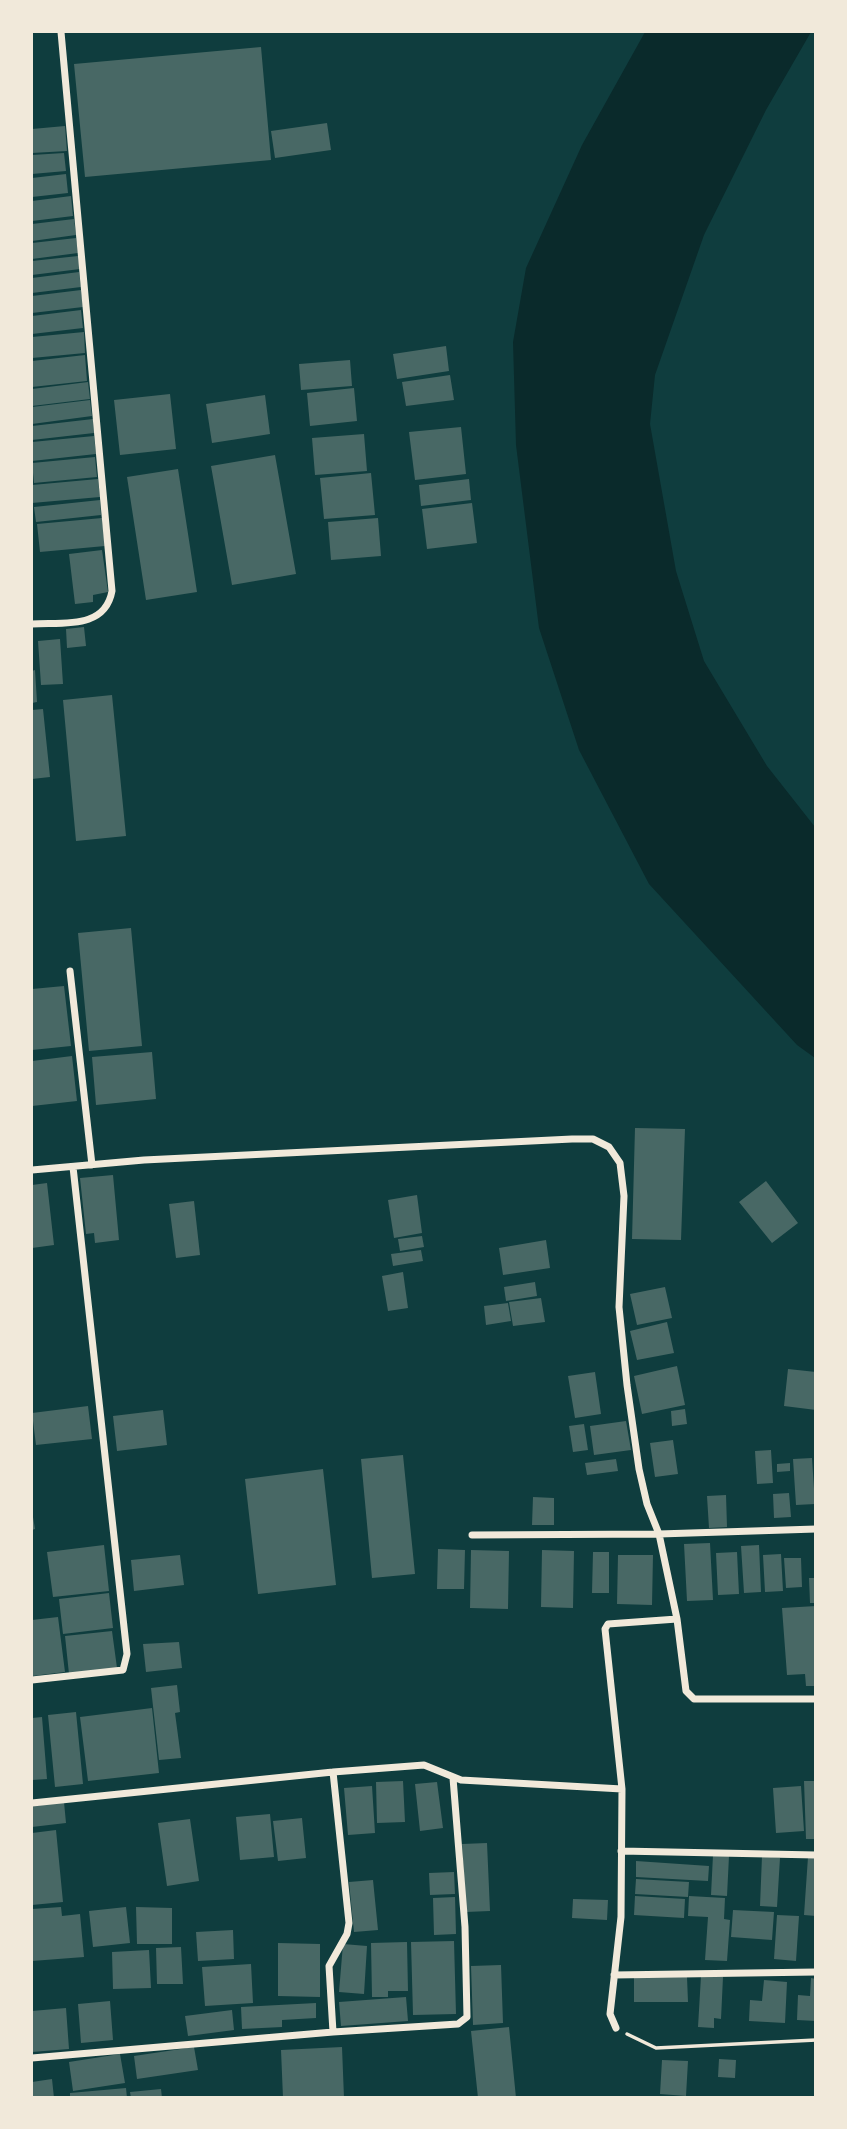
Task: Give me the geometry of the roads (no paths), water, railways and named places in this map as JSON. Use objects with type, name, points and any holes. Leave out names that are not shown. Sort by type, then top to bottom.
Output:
[{"type":"street","points":[[32,624],[92,620],[106,609],[113,592],[61,32]]},
{"type":"street","points":[[70,971],[92,1165]]},
{"type":"street","points":[[32,1170],[145,1160],[572,1139],[593,1139],[608,1147],[620,1163],[624,1196],[619,1307],[626,1385],[644,1492],[659,1534],[677,1619],[686,1690],[694,1699],[816,1699]]},
{"type":"street","points":[[32,1680],[122,1670],[126,1663],[73,1167]]},
{"type":"street","points":[[472,1535],[816,1530]]},
{"type":"street","points":[[616,2028],[610,2014],[621,1917],[622,1788],[605,1629],[608,1624],[677,1619]]},
{"type":"street","points":[[32,1803],[424,1765],[453,1778],[622,1788]]},
{"type":"street","points":[[333,1772],[349,1923],[347,1934],[329,1966],[333,2032]]},
{"type":"street","points":[[32,2058],[458,2024],[467,2017],[465,1927],[453,1778]]},
{"type":"street","points":[[621,1851],[816,1855]]},
{"type":"street","points":[[614,1975],[816,1972]]},
{"type":"water","points":[[645,32],[811,32],[766,110],[704,235],[655,375],[650,424],[676,571],[704,661],[767,766],[815,827],[815,1058],[797,1045],[649,884],[579,750],[539,628],[516,445],[513,342],[526,268],[582,145]]}]
